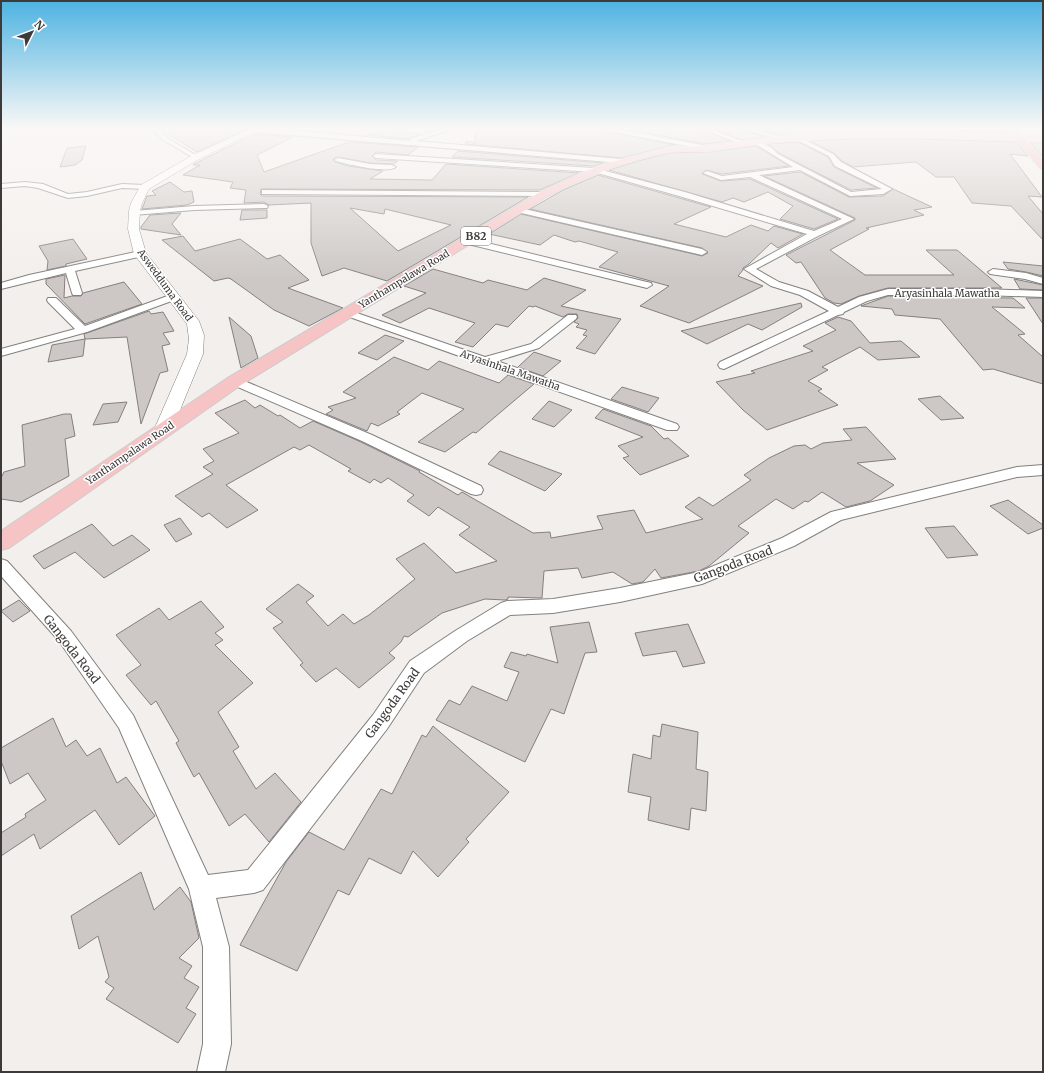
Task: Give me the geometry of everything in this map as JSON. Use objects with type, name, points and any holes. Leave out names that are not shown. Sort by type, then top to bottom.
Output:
[{"type":"main road","name":"Yanthampalawa Road","points":[[1,542],[235,381],[520,210],[544,194],[575,179]]},
{"type":"street","points":[[1,186],[25,184],[40,186],[68,196],[87,194],[122,186],[145,187],[158,179]]},
{"type":"street","points":[[627,179],[815,234]]},
{"type":"street","points":[[763,179],[850,218],[815,234],[749,269],[775,284],[804,293],[839,312]]},
{"type":"street","points":[[822,179],[850,194],[883,192],[888,189],[868,179]]},
{"type":"street","name":"Aswedduma Road","points":[[145,187],[140,193],[134,213],[133,224],[137,246],[140,254],[194,324],[198,342],[190,367],[162,432]]},
{"type":"street","points":[[265,192],[544,194]]},
{"type":"street","points":[[134,213],[194,208],[264,206]]},
{"type":"street","points":[[520,210],[702,252]]},
{"type":"street","points":[[468,241],[647,285]]},
{"type":"street","points":[[1,286],[29,278],[140,254]]},
{"type":"street","points":[[70,270],[77,293]]},
{"type":"street","points":[[993,272],[1026,276],[1043,281]]},
{"type":"street","name":"Aryasinhala Mawatha","points":[[724,365],[839,312],[863,299],[888,292],[983,292],[1043,294]]},
{"type":"street","points":[[1,353],[83,330],[173,298]]},
{"type":"street","points":[[52,300],[83,330]]},
{"type":"street","name":"Aryasinhala Mawatha","points":[[348,313],[672,427]]},
{"type":"street","points":[[485,362],[535,346],[572,317]]},
{"type":"street","points":[[235,381],[367,438],[476,490]]},
{"type":"street","name":"Gangoda Road","points":[[1,565],[64,636],[126,722],[201,888],[254,881],[380,722],[417,667],[461,636],[508,608],[553,606],[620,595],[702,578],[788,542],[836,516],[1017,472],[1043,470]]},
{"type":"street","points":[[201,888],[216,947],[217,1044],[211,1072]]},
{"type":"building","points":[[212,179],[565,179],[540,190],[261,189],[260,194],[262,196],[528,197],[387,281],[344,268],[322,276],[311,243],[311,203],[269,205],[264,202],[244,203],[246,190],[230,188],[233,182]],"holes":[[[350,208],[384,214],[385,209],[451,225],[398,251]]]},
{"type":"building","points":[[588,179],[612,179],[711,207],[674,224],[726,237],[751,225],[768,231],[774,226],[803,234],[778,248],[771,243],[743,268],[738,276],[763,286],[689,323],[640,306],[669,286],[599,267],[618,252],[579,241],[575,242],[554,235],[540,245],[489,234],[521,214],[702,256],[708,253],[702,248],[530,209],[563,190]]},
{"type":"building","points":[[641,179],[716,179],[721,181],[750,179],[838,219],[814,229],[780,219],[793,206],[768,192],[744,202],[733,198],[722,202]]},
{"type":"building","points":[[771,179],[814,179],[849,197],[883,196],[893,189],[932,207],[914,210],[924,215],[866,228],[869,229],[830,250],[865,275],[954,275],[926,250],[957,250],[1002,288],[888,288],[859,296],[841,304],[834,303],[825,298],[801,262],[796,263],[786,255],[855,220],[855,218]]},
{"type":"building","points":[[830,179],[859,179],[877,188],[851,190]]},
{"type":"building","points":[[955,179],[1029,179],[1042,197],[1028,196],[1043,214],[1043,240],[1011,206],[972,203]]},
{"type":"building","points":[[170,182],[184,192],[192,191],[194,202],[187,205],[142,209],[147,196],[156,195],[152,191]]},
{"type":"building","points":[[242,210],[267,210],[267,218],[240,220]]},
{"type":"building","points":[[181,213],[172,224],[181,235],[141,229],[150,215]]},
{"type":"building","points":[[183,236],[195,251],[240,239],[267,259],[280,255],[309,280],[288,288],[343,308],[309,326],[274,310],[231,279],[228,278],[214,281],[162,240]]},
{"type":"building","points":[[73,239],[87,259],[47,270],[48,261],[39,246]]},
{"type":"building","points":[[1003,262],[1043,266],[1043,276],[1008,269]]},
{"type":"building","points":[[433,269],[483,283],[488,280],[527,290],[544,278],[586,290],[561,306],[621,319],[595,354],[576,348],[587,336],[583,335],[587,330],[576,327],[579,324],[574,322],[578,318],[577,314],[568,314],[563,317],[535,306],[529,306],[508,327],[496,324],[473,347],[455,342],[475,323],[429,308],[400,323],[382,315],[426,293],[404,286]]},
{"type":"building","points":[[65,275],[64,298],[81,296],[83,293],[124,282],[142,304],[85,324],[46,284],[46,279]]},
{"type":"building","points":[[1014,279],[1043,285],[1043,290],[1020,289]]},
{"type":"building","points":[[888,296],[1013,298],[1025,308],[992,307],[1025,334],[1018,335],[1043,357],[1043,384],[993,369],[983,370],[940,319],[895,315],[892,309],[861,306]]},
{"type":"building","points":[[1026,298],[1043,298],[1043,324]]},
{"type":"building","points":[[801,303],[802,307],[762,330],[748,324],[707,344],[681,331]]},
{"type":"building","points":[[149,311],[151,314],[163,312],[174,331],[163,333],[170,344],[162,346],[168,371],[160,373],[141,424],[127,337],[85,339],[84,334]]},
{"type":"building","points":[[229,317],[251,336],[258,358],[241,368]]},
{"type":"building","points":[[838,317],[851,321],[870,343],[901,341],[920,357],[878,360],[860,347],[822,367],[828,370],[808,381],[822,389],[818,391],[838,405],[767,430],[743,410],[716,382],[755,373],[751,371],[813,351],[803,346],[836,330],[825,323]]},
{"type":"building","points":[[385,335],[404,341],[377,360],[358,353]]},
{"type":"building","points":[[85,339],[83,356],[48,362],[52,345]]},
{"type":"building","points":[[534,352],[561,361],[543,376],[518,367]]},
{"type":"building","points":[[394,357],[428,370],[439,361],[499,383],[508,375],[534,384],[476,433],[473,432],[445,452],[418,442],[464,409],[422,393],[397,412],[400,414],[378,426],[371,423],[367,431],[326,414],[333,410],[328,407],[356,398],[343,392]]},
{"type":"building","points":[[622,387],[659,398],[648,412],[611,399]]},
{"type":"building","points":[[940,396],[964,418],[941,420],[918,399]]},
{"type":"building","points":[[245,400],[255,408],[260,405],[278,416],[280,415],[300,428],[313,421],[361,442],[420,471],[419,472],[458,495],[462,492],[533,533],[550,532],[551,538],[603,529],[597,516],[634,510],[646,533],[703,519],[685,507],[699,497],[713,506],[751,480],[744,475],[769,458],[794,446],[805,445],[811,449],[823,443],[852,440],[843,429],[866,427],[896,459],[857,463],[894,485],[870,501],[846,507],[822,492],[808,502],[805,501],[793,509],[776,499],[738,526],[749,533],[709,566],[699,571],[661,578],[655,569],[643,582],[632,584],[613,572],[582,578],[578,568],[544,571],[542,598],[508,597],[508,599],[505,600],[485,599],[442,613],[408,637],[404,636],[401,642],[389,653],[395,658],[359,688],[336,668],[316,682],[300,665],[303,663],[273,628],[283,622],[266,609],[298,584],[314,596],[306,602],[328,626],[343,614],[354,624],[369,615],[415,579],[396,559],[424,543],[456,573],[497,561],[459,535],[470,527],[438,507],[429,516],[407,501],[414,495],[388,478],[381,483],[374,479],[370,483],[348,471],[351,469],[309,445],[300,450],[294,447],[226,485],[258,510],[227,528],[209,513],[202,517],[175,496],[213,474],[203,467],[214,461],[203,449],[239,433],[215,413]]},
{"type":"building","points":[[549,401],[572,410],[554,427],[532,419]]},
{"type":"building","points":[[127,402],[118,422],[93,425],[103,404]]},
{"type":"building","points":[[603,409],[651,426],[664,439],[668,438],[689,456],[640,475],[623,458],[629,456],[618,446],[643,437],[595,418]]},
{"type":"building","points":[[64,414],[71,414],[75,436],[65,439],[69,476],[21,502],[1,499],[1,478],[4,472],[25,466],[22,425]]},
{"type":"building","points":[[500,451],[562,474],[545,491],[488,464]]},
{"type":"building","points":[[1008,500],[1043,525],[1043,528],[1028,534],[990,506]]},
{"type":"building","points":[[180,518],[192,534],[176,542],[164,525]]},
{"type":"building","points":[[92,524],[113,546],[132,535],[150,550],[104,578],[75,552],[44,569],[33,556]]},
{"type":"building","points":[[954,526],[978,555],[947,558],[925,528]]},
{"type":"building","points":[[19,600],[30,611],[13,622],[1,611]]},
{"type":"building","points":[[201,601],[224,627],[215,633],[223,640],[215,645],[253,683],[218,712],[239,747],[233,751],[256,789],[275,773],[301,802],[269,842],[245,814],[229,826],[199,773],[194,777],[176,743],[179,741],[156,701],[151,705],[126,675],[141,665],[116,635],[159,608],[169,620]]},
{"type":"building","points":[[589,622],[597,652],[585,653],[564,714],[551,709],[525,762],[436,720],[449,700],[460,705],[472,686],[507,701],[519,672],[504,667],[511,652],[526,656],[527,654],[558,663],[550,627]]},
{"type":"building","points":[[688,624],[705,663],[683,667],[676,651],[643,656],[635,633]]},
{"type":"building","points":[[53,718],[66,747],[76,740],[87,756],[100,748],[117,783],[126,777],[155,816],[119,845],[95,810],[40,849],[34,834],[1,856],[1,833],[26,817],[25,814],[46,800],[28,773],[10,784],[1,761],[1,748]]},
{"type":"building","points":[[662,724],[698,732],[696,769],[708,772],[706,811],[691,808],[689,830],[648,820],[651,797],[628,792],[633,754],[651,759],[653,735],[660,737]]},
{"type":"building","points":[[433,726],[509,792],[466,839],[469,842],[438,877],[413,851],[401,874],[369,858],[349,895],[338,890],[297,971],[240,945],[286,862],[309,832],[344,850],[381,789],[392,794],[422,735],[426,737]]},
{"type":"building","points":[[141,872],[154,910],[180,887],[191,902],[199,938],[179,958],[192,966],[184,978],[199,987],[186,1008],[196,1014],[178,1043],[106,999],[114,988],[105,982],[109,977],[98,936],[79,949],[71,916]]}]
